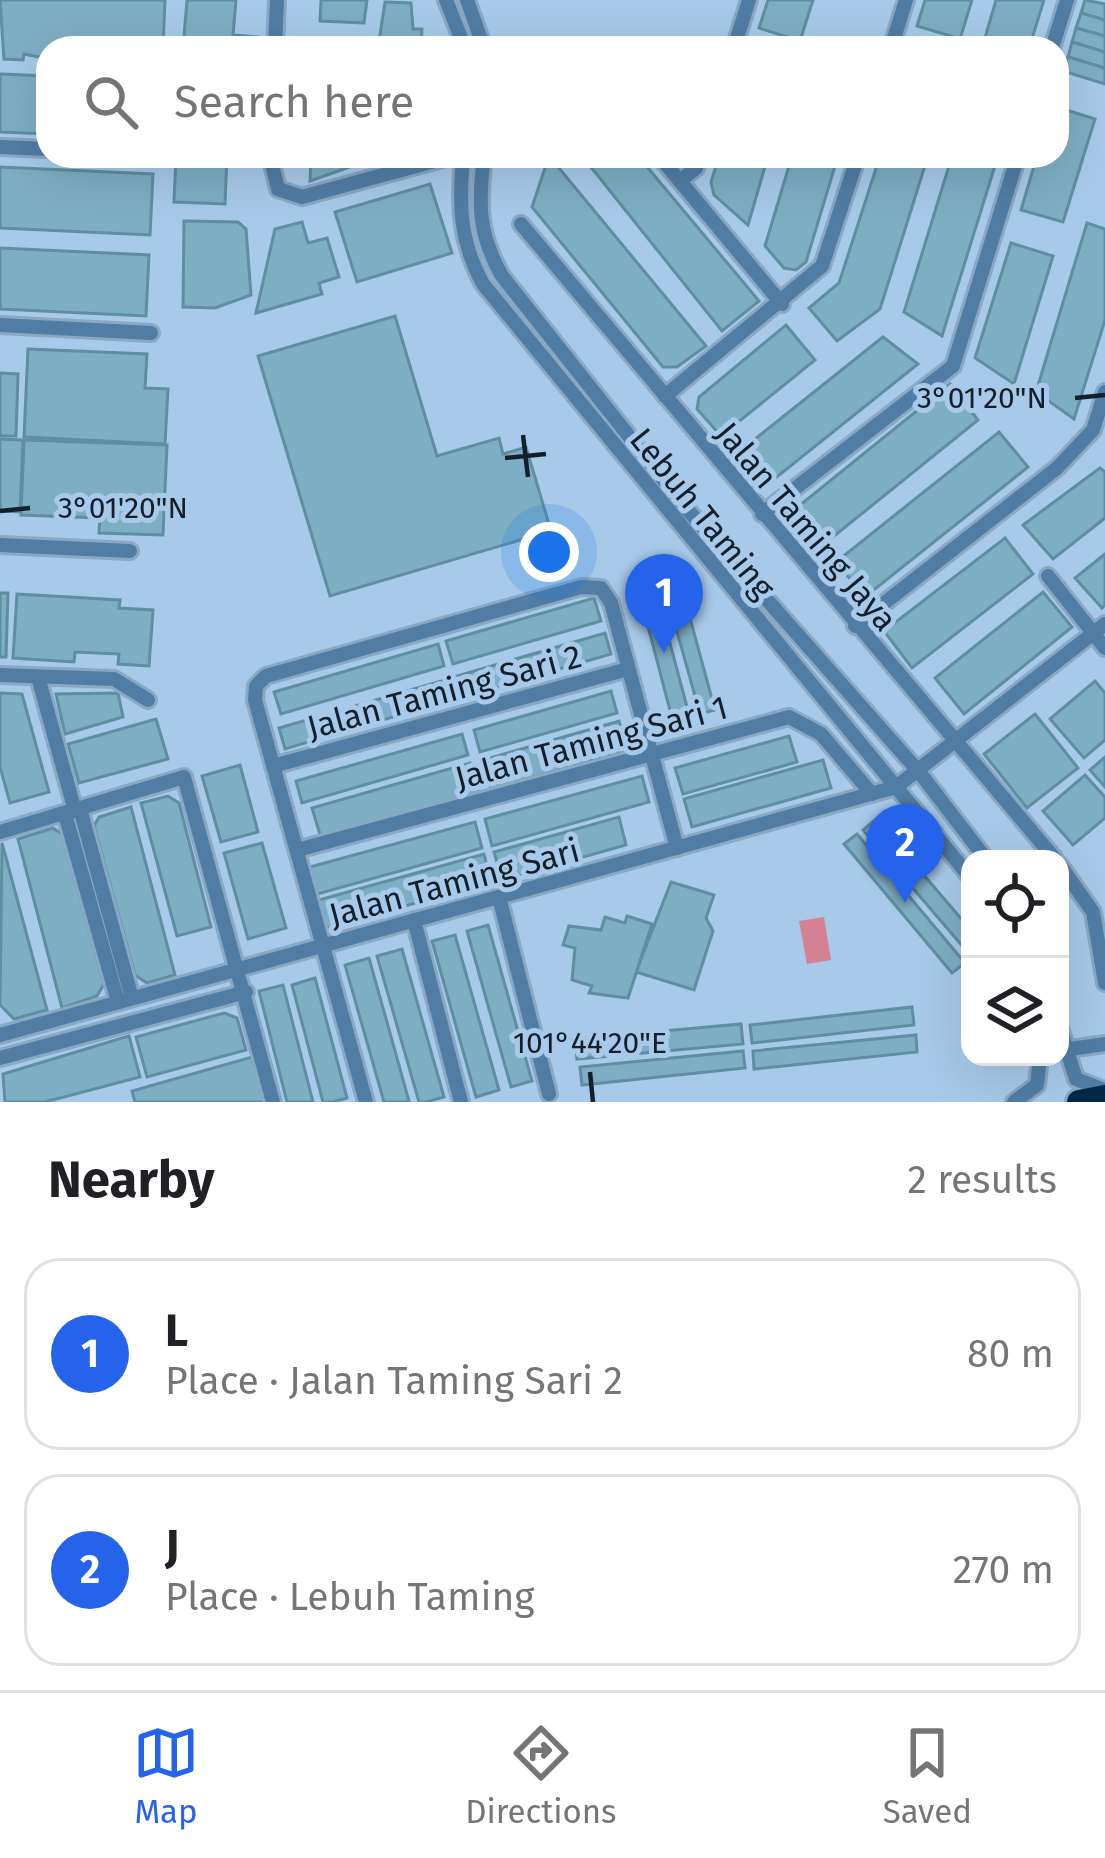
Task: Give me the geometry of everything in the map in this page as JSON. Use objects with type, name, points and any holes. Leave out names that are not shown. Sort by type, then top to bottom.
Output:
[{"type":"highway","points":[[1079,1102],[1105,1094]]},
{"type":"street","points":[[276,36],[277,0]]},
{"type":"street","points":[[446,0],[460,36]]},
{"type":"street","points":[[467,0],[480,36]]},
{"type":"street","points":[[738,36],[749,0]]},
{"type":"street","points":[[895,36],[906,0]]},
{"type":"street","points":[[1056,36],[1067,0]]},
{"type":"street","points":[[0,147],[36,148]]},
{"type":"street","points":[[273,168],[278,189],[302,197],[409,168]]},
{"type":"street","name":"Lebuh Taming","points":[[463,168],[458,208],[465,251],[482,284],[961,866]]},
{"type":"street","name":"Lebuh Taming","points":[[483,168],[478,206],[483,243],[502,276],[686,508],[920,773],[979,850]]},
{"type":"street","points":[[669,168],[782,304]]},
{"type":"street","points":[[680,182],[696,168]]},
{"type":"street","points":[[665,396],[782,304],[822,266],[854,168]]},
{"type":"street","points":[[761,514],[953,365],[1014,168]]},
{"type":"street","name":"Jalan Taming Jaya","points":[[521,224],[1048,850]]},
{"type":"street","points":[[0,326],[151,333]]},
{"type":"street","points":[[855,626],[1058,469],[1093,430],[1105,392]]},
{"type":"street","points":[[0,545],[130,550]]},
{"type":"street","points":[[1048,576],[1099,629],[1105,648]]},
{"type":"street","points":[[366,1102],[255,700],[256,686],[266,676],[581,587],[601,588],[611,603],[677,848]]},
{"type":"street","name":"Jalan Taming Sari","points":[[0,1035],[896,787],[920,773],[1099,629]]},
{"type":"street","name":"Jalan Taming Sari 2","points":[[273,766],[628,669]]},
{"type":"street","points":[[0,675],[114,680],[148,700]]},
{"type":"street","points":[[38,676],[125,1000]]},
{"type":"street","name":"Jalan Taming Sari 1","points":[[297,850],[789,717],[821,734],[872,794]]},
{"type":"street","points":[[0,832],[184,777],[273,1102]]},
{"type":"street","name":"Jalan Taming Jaya","points":[[1069,877],[1094,912],[1105,983]]},
{"type":"street","points":[[500,897],[549,1094]]},
{"type":"street","points":[[414,920],[461,1102]]},
{"type":"street","points":[[0,1058],[246,992]]},
{"type":"street","points":[[1069,1049],[1105,1044]]},
{"type":"street","points":[[1069,1062],[1076,1079],[1105,1094]]},
{"type":"street","points":[[1014,1102],[1037,1085],[1039,1066]]},
{"type":"shaded area","points":[[824,917],[831,960],[807,964],[799,921]]},
{"type":"building","points":[[0,0],[165,0],[164,36],[36,36],[36,56],[4,59]]},
{"type":"building","points":[[187,0],[236,0],[233,35],[246,36],[184,36]]},
{"type":"building","points":[[321,0],[367,0],[364,23],[320,21]]},
{"type":"building","points":[[768,0],[813,0],[802,36],[759,28]]},
{"type":"building","points":[[925,0],[972,0],[961,36],[917,26]]},
{"type":"building","points":[[996,0],[1044,0],[1033,36],[986,36]]},
{"type":"building","points":[[1085,0],[1105,4],[1105,20],[1081,13]]},
{"type":"building","points":[[385,2],[411,3],[413,29],[422,29],[422,36],[380,36]]},
{"type":"building","points":[[1081,13],[1105,20],[1105,36],[1076,28]]},
{"type":"building","points":[[1076,28],[1105,36],[1105,52],[1072,42]]},
{"type":"building","points":[[1072,42],[1105,52],[1105,68],[1069,57]]},
{"type":"building","points":[[1069,57],[1105,68],[1105,84],[1069,73]]},
{"type":"building","points":[[0,74],[36,76],[36,134],[0,132]]},
{"type":"building","points":[[1069,111],[1095,119],[1063,222],[1021,210],[1033,168],[1069,168]]},
{"type":"building","points":[[0,167],[153,174],[150,235],[0,228]]},
{"type":"building","points":[[175,168],[226,168],[225,204],[174,202]]},
{"type":"building","points":[[311,168],[347,168],[310,181]]},
{"type":"building","points":[[545,168],[559,168],[706,346],[677,367],[663,367],[532,207]]},
{"type":"building","points":[[592,168],[648,168],[759,301],[722,331]]},
{"type":"building","points":[[715,168],[765,168],[748,225],[714,195],[711,182]]},
{"type":"building","points":[[788,168],[834,168],[806,262],[796,270],[784,268],[765,246]]},
{"type":"building","points":[[876,168],[924,168],[880,309],[837,341],[809,308],[839,283]]},
{"type":"building","points":[[948,168],[994,168],[942,336],[904,312]]},
{"type":"building","points":[[430,184],[452,253],[357,282],[335,212]]},
{"type":"building","points":[[184,221],[238,222],[246,229],[251,295],[215,308],[183,307]]},
{"type":"building","points":[[302,222],[308,243],[327,238],[339,277],[319,283],[322,294],[256,313],[275,229]]},
{"type":"building","points":[[1087,223],[1105,229],[1105,320],[1074,419],[1036,392]]},
{"type":"building","points":[[1011,243],[1053,256],[1014,384],[975,358]]},
{"type":"building","points":[[0,248],[149,255],[146,316],[0,309]]},
{"type":"building","points":[[395,316],[437,456],[499,438],[503,454],[526,447],[551,531],[330,596],[258,356]]},
{"type":"building","points":[[786,325],[815,360],[721,436],[697,409],[699,397]]},
{"type":"building","points":[[883,337],[918,364],[768,484],[757,483],[735,455]]},
{"type":"building","points":[[28,349],[147,354],[145,388],[168,389],[165,444],[24,437]]},
{"type":"building","points":[[0,373],[18,374],[16,436],[0,436]]},
{"type":"building","points":[[950,384],[978,420],[823,545],[794,510]]},
{"type":"building","points":[[999,432],[1028,467],[865,597],[836,562]]},
{"type":"building","points":[[0,439],[23,440],[20,512],[0,511]]},
{"type":"building","points":[[24,440],[167,445],[163,535],[99,533],[100,518],[21,515]]},
{"type":"building","points":[[1100,468],[1105,472],[1105,518],[1053,559],[1023,525]]},
{"type":"building","points":[[1005,538],[1033,574],[912,668],[884,631]]},
{"type":"building","points":[[1105,554],[1105,605],[1102,608],[1075,578]]},
{"type":"building","points":[[678,574],[715,710],[700,714],[662,578]]},
{"type":"building","points":[[654,584],[690,718],[673,722],[638,588]]},
{"type":"building","points":[[1043,592],[1072,627],[964,714],[935,678]]},
{"type":"building","points":[[0,593],[8,593],[6,657],[0,657]]},
{"type":"building","points":[[17,594],[120,600],[119,608],[153,610],[149,666],[118,664],[119,654],[75,652],[74,662],[13,658]]},
{"type":"building","points":[[594,598],[601,621],[453,664],[446,641]]},
{"type":"building","points":[[605,633],[611,654],[463,697],[457,676]]},
{"type":"building","points":[[438,644],[444,666],[281,714],[274,692]]},
{"type":"building","points":[[448,679],[454,699],[285,749],[279,728]]},
{"type":"building","points":[[1095,681],[1105,693],[1105,740],[1084,758],[1050,719]]},
{"type":"building","points":[[611,691],[617,713],[480,752],[474,730]]},
{"type":"building","points":[[0,693],[22,694],[49,792],[10,803],[0,767]]},
{"type":"building","points":[[118,693],[123,717],[65,734],[56,694]]},
{"type":"building","points":[[1035,714],[1078,768],[1027,808],[984,754]]},
{"type":"building","points":[[156,719],[168,759],[79,783],[68,744]]},
{"type":"building","points":[[619,721],[627,751],[491,789],[483,760]]},
{"type":"building","points":[[462,734],[468,755],[302,803],[296,781]]},
{"type":"building","points":[[789,736],[797,762],[683,794],[675,768]]},
{"type":"building","points":[[1105,757],[1105,787],[1090,770]]},
{"type":"building","points":[[823,760],[831,788],[692,827],[684,799]]},
{"type":"building","points":[[470,763],[479,793],[321,838],[312,808]]},
{"type":"building","points":[[240,765],[258,832],[221,842],[202,776]]},
{"type":"building","points":[[1085,775],[1105,797],[1105,818],[1073,845],[1043,811]]},
{"type":"building","points":[[642,776],[649,802],[492,846],[485,819]]},
{"type":"building","points":[[168,796],[179,803],[211,927],[177,936],[141,803]]},
{"type":"building","points":[[131,807],[175,975],[147,983],[135,975],[94,826],[99,817]]},
{"type":"building","points":[[619,817],[626,845],[502,880],[494,852]]},
{"type":"building","points":[[876,819],[961,918],[961,944],[863,830]]},
{"type":"building","points":[[475,822],[482,848],[314,895],[306,868]]},
{"type":"building","points":[[53,828],[62,834],[104,984],[97,996],[62,1008],[18,839]]},
{"type":"building","points":[[857,834],[961,958],[961,966],[952,973],[844,844]]},
{"type":"building","points":[[2,843],[47,1010],[14,1019],[0,1005]]},
{"type":"building","points":[[262,843],[286,928],[248,939],[224,853]]},
{"type":"building","points":[[484,854],[491,882],[323,929],[315,901]]},
{"type":"building","points":[[671,882],[714,895],[706,918],[713,931],[694,990],[636,972]]},
{"type":"building","points":[[627,916],[652,924],[628,998],[589,993],[592,986],[572,980],[575,948],[563,945],[569,926],[601,930],[605,917],[625,923]]},
{"type":"building","points":[[488,925],[532,1081],[511,1087],[467,931]]},
{"type":"building","points":[[455,935],[499,1090],[476,1097],[432,941]]},
{"type":"building","points":[[402,949],[444,1097],[426,1102],[419,1102],[377,956]]},
{"type":"building","points":[[369,958],[409,1101],[384,1102],[345,965]]},
{"type":"building","points":[[315,978],[347,1098],[333,1102],[323,1102],[292,985]]},
{"type":"building","points":[[283,985],[313,1102],[287,1102],[259,991]]},
{"type":"building","points":[[912,1007],[914,1025],[752,1043],[750,1025]]},
{"type":"building","points":[[224,1013],[237,1018],[246,1050],[147,1077],[136,1037]]},
{"type":"building","points":[[741,1024],[743,1044],[577,1059],[575,1039]]},
{"type":"building","points":[[916,1035],[917,1052],[754,1069],[753,1051]]},
{"type":"building","points":[[129,1036],[140,1077],[45,1102],[5,1102],[3,1074]]},
{"type":"building","points":[[743,1051],[745,1068],[582,1085],[580,1067]]},
{"type":"building","points":[[252,1057],[265,1102],[135,1102],[132,1091]]},
{"type":"place","name":"L","points":[[664,653]]},
{"type":"place","name":"J","points":[[905,903]]}]
